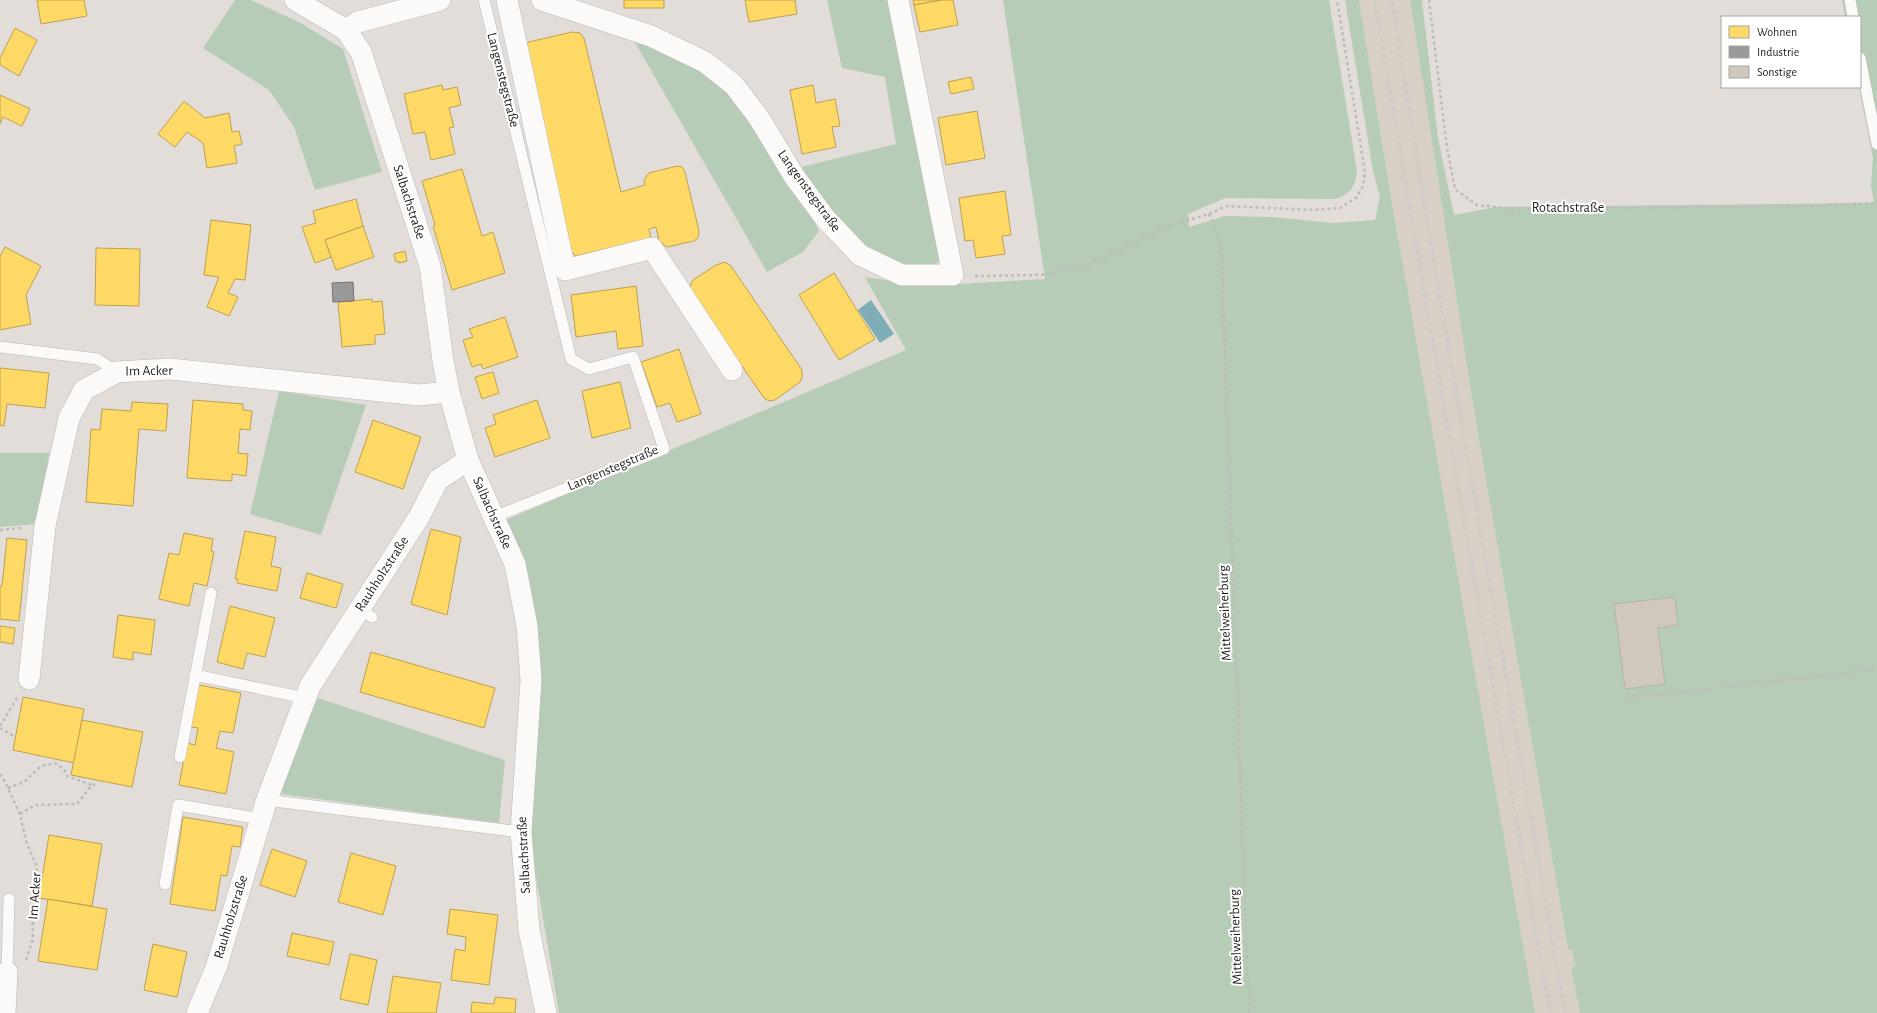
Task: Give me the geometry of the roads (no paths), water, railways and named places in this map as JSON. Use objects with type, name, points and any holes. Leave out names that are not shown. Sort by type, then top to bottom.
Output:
[{"type":"street","points":[[295,0],[346,30],[358,22],[440,0]]},
{"type":"street","name":"Langenstegstraße","points":[[507,0],[565,270],[652,248],[732,370]]},
{"type":"street","name":"Langenstegstraße","points":[[542,0],[651,36],[705,62],[734,85],[759,118],[794,176],[825,218],[860,255],[902,275],[953,275],[898,0]]},
{"type":"street","name":"Salbachstraße","points":[[346,30],[361,52],[430,266],[442,361],[468,460],[516,564],[527,626],[531,680],[521,832],[529,930],[546,1013]]},
{"type":"street","name":"Im Acker","points":[[28,679],[45,526],[69,418],[84,390],[117,372],[170,370],[420,395],[449,392]]},
{"type":"street","name":"Rauhholzstraße","points":[[197,1013],[216,968],[267,799],[310,686],[365,614],[438,480],[468,460]]},
{"type":"street","points":[[5,1013],[11,968]]},
{"type":"lane","name":"Langenstegstraße","points":[[484,0],[571,359],[589,370],[633,357],[664,449],[494,517]]},
{"type":"lane","points":[[1850,0],[1853,16]]},
{"type":"lane","points":[[1861,63],[1877,144]]},
{"type":"lane","points":[[0,347],[97,359],[117,372]]},
{"type":"lane","points":[[180,757],[211,593]]},
{"type":"lane","points":[[195,675],[305,698]]},
{"type":"lane","points":[[267,799],[521,832]]},
{"type":"lane","points":[[165,884],[178,805],[261,819]]},
{"type":"lane","points":[[9,898],[11,968]]},
{"type":"water","points":[[871,300],[894,334],[880,343],[858,310]]},
{"type":"railway","points":[[1375,0],[1425,297],[1550,1013]]},
{"type":"railway","points":[[1392,0],[1439,294],[1565,1013]]}]
